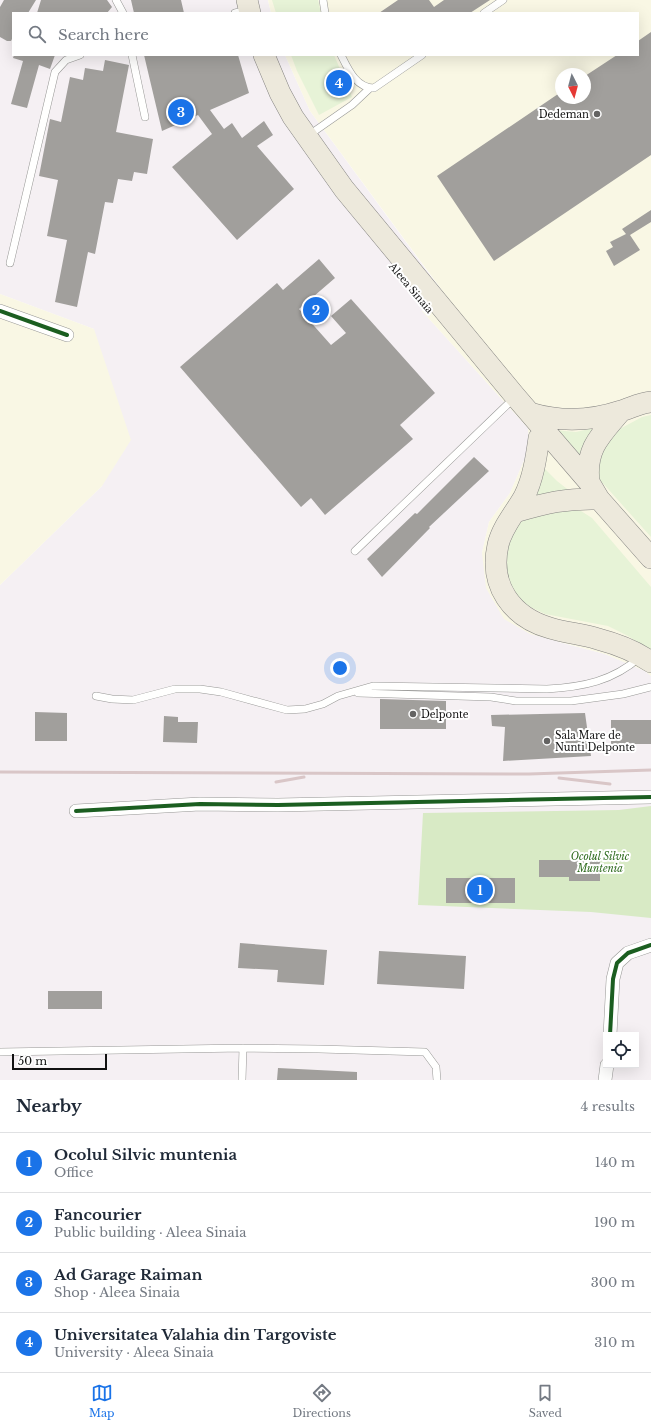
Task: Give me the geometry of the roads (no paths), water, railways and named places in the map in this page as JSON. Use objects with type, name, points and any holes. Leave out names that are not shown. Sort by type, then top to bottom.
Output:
[{"type":"main road","name":"Aleea Sinaia","points":[[253,56],[280,115],[298,144],[360,228],[582,488],[600,498]]},
{"type":"main road","name":"Aleea Sinaia","points":[[264,56],[280,93],[306,137],[344,189],[441,308],[600,498]]},
{"type":"main road","points":[[530,413],[546,418],[579,420],[621,411],[651,402]]},
{"type":"main road","points":[[621,411],[600,435],[588,461],[600,498],[651,558]]},
{"type":"main road","points":[[539,438],[530,484],[502,534],[496,557],[496,570],[500,587],[509,602],[519,613],[532,621],[550,628],[597,638],[622,647],[647,659]]},
{"type":"main road","points":[[515,512],[563,500],[600,498]]},
{"type":"street","points":[[0,311],[67,335]]},
{"type":"street","points":[[76,811],[200,804],[278,805],[651,797]]},
{"type":"street","points":[[610,1032],[612,979],[617,963],[628,953],[651,945]]},
{"type":"street","points":[[605,1080],[607,1068]]},
{"type":"lane","points":[[116,0],[122,12]]},
{"type":"lane","points":[[323,0],[325,12]]},
{"type":"lane","points":[[485,12],[503,0]]},
{"type":"lane","points":[[10,263],[55,72],[66,60],[77,56]]},
{"type":"lane","points":[[132,56],[145,116]]},
{"type":"lane","points":[[342,56],[352,76],[364,86],[370,88],[374,88],[421,56]]},
{"type":"lane","points":[[306,137],[352,105],[370,88]]},
{"type":"lane","points":[[355,551],[509,403]]},
{"type":"lane","points":[[96,696],[112,699],[133,700],[175,689],[200,689],[221,692],[287,710],[305,709],[323,704],[349,692],[373,686],[566,688],[589,684],[611,677],[647,659]]},
{"type":"lane","points":[[349,692],[491,697],[516,701],[571,701],[623,694],[651,687]]},
{"type":"lane","points":[[242,1080],[243,1048]]},
{"type":"lane","points":[[0,1052],[243,1048],[425,1052],[436,1067],[437,1080]]},
{"type":"railway","points":[[0,772],[529,774],[651,770]]},
{"type":"railway","points":[[276,782],[304,777]]},
{"type":"railway","points":[[559,778],[610,784]]},
{"type":"place","name":"Universitatea Valahia din Targoviste","points":[[339,83]]},
{"type":"place","name":"Ad Garage Raiman","points":[[181,112]]},
{"type":"place","name":"Dedeman","points":[[597,114]]},
{"type":"place","name":"Fancourier","points":[[316,310]]},
{"type":"place","name":"Delponte","points":[[413,714]]},
{"type":"place","name":"Sala Mare de Nunti Delponte","points":[[547,741]]},
{"type":"place","name":"Ocolul Silvic muntenia","points":[[480,890]]},
{"type":"park label","name":"Ocolul Silvic Muntenia","points":[[600,862]]}]
